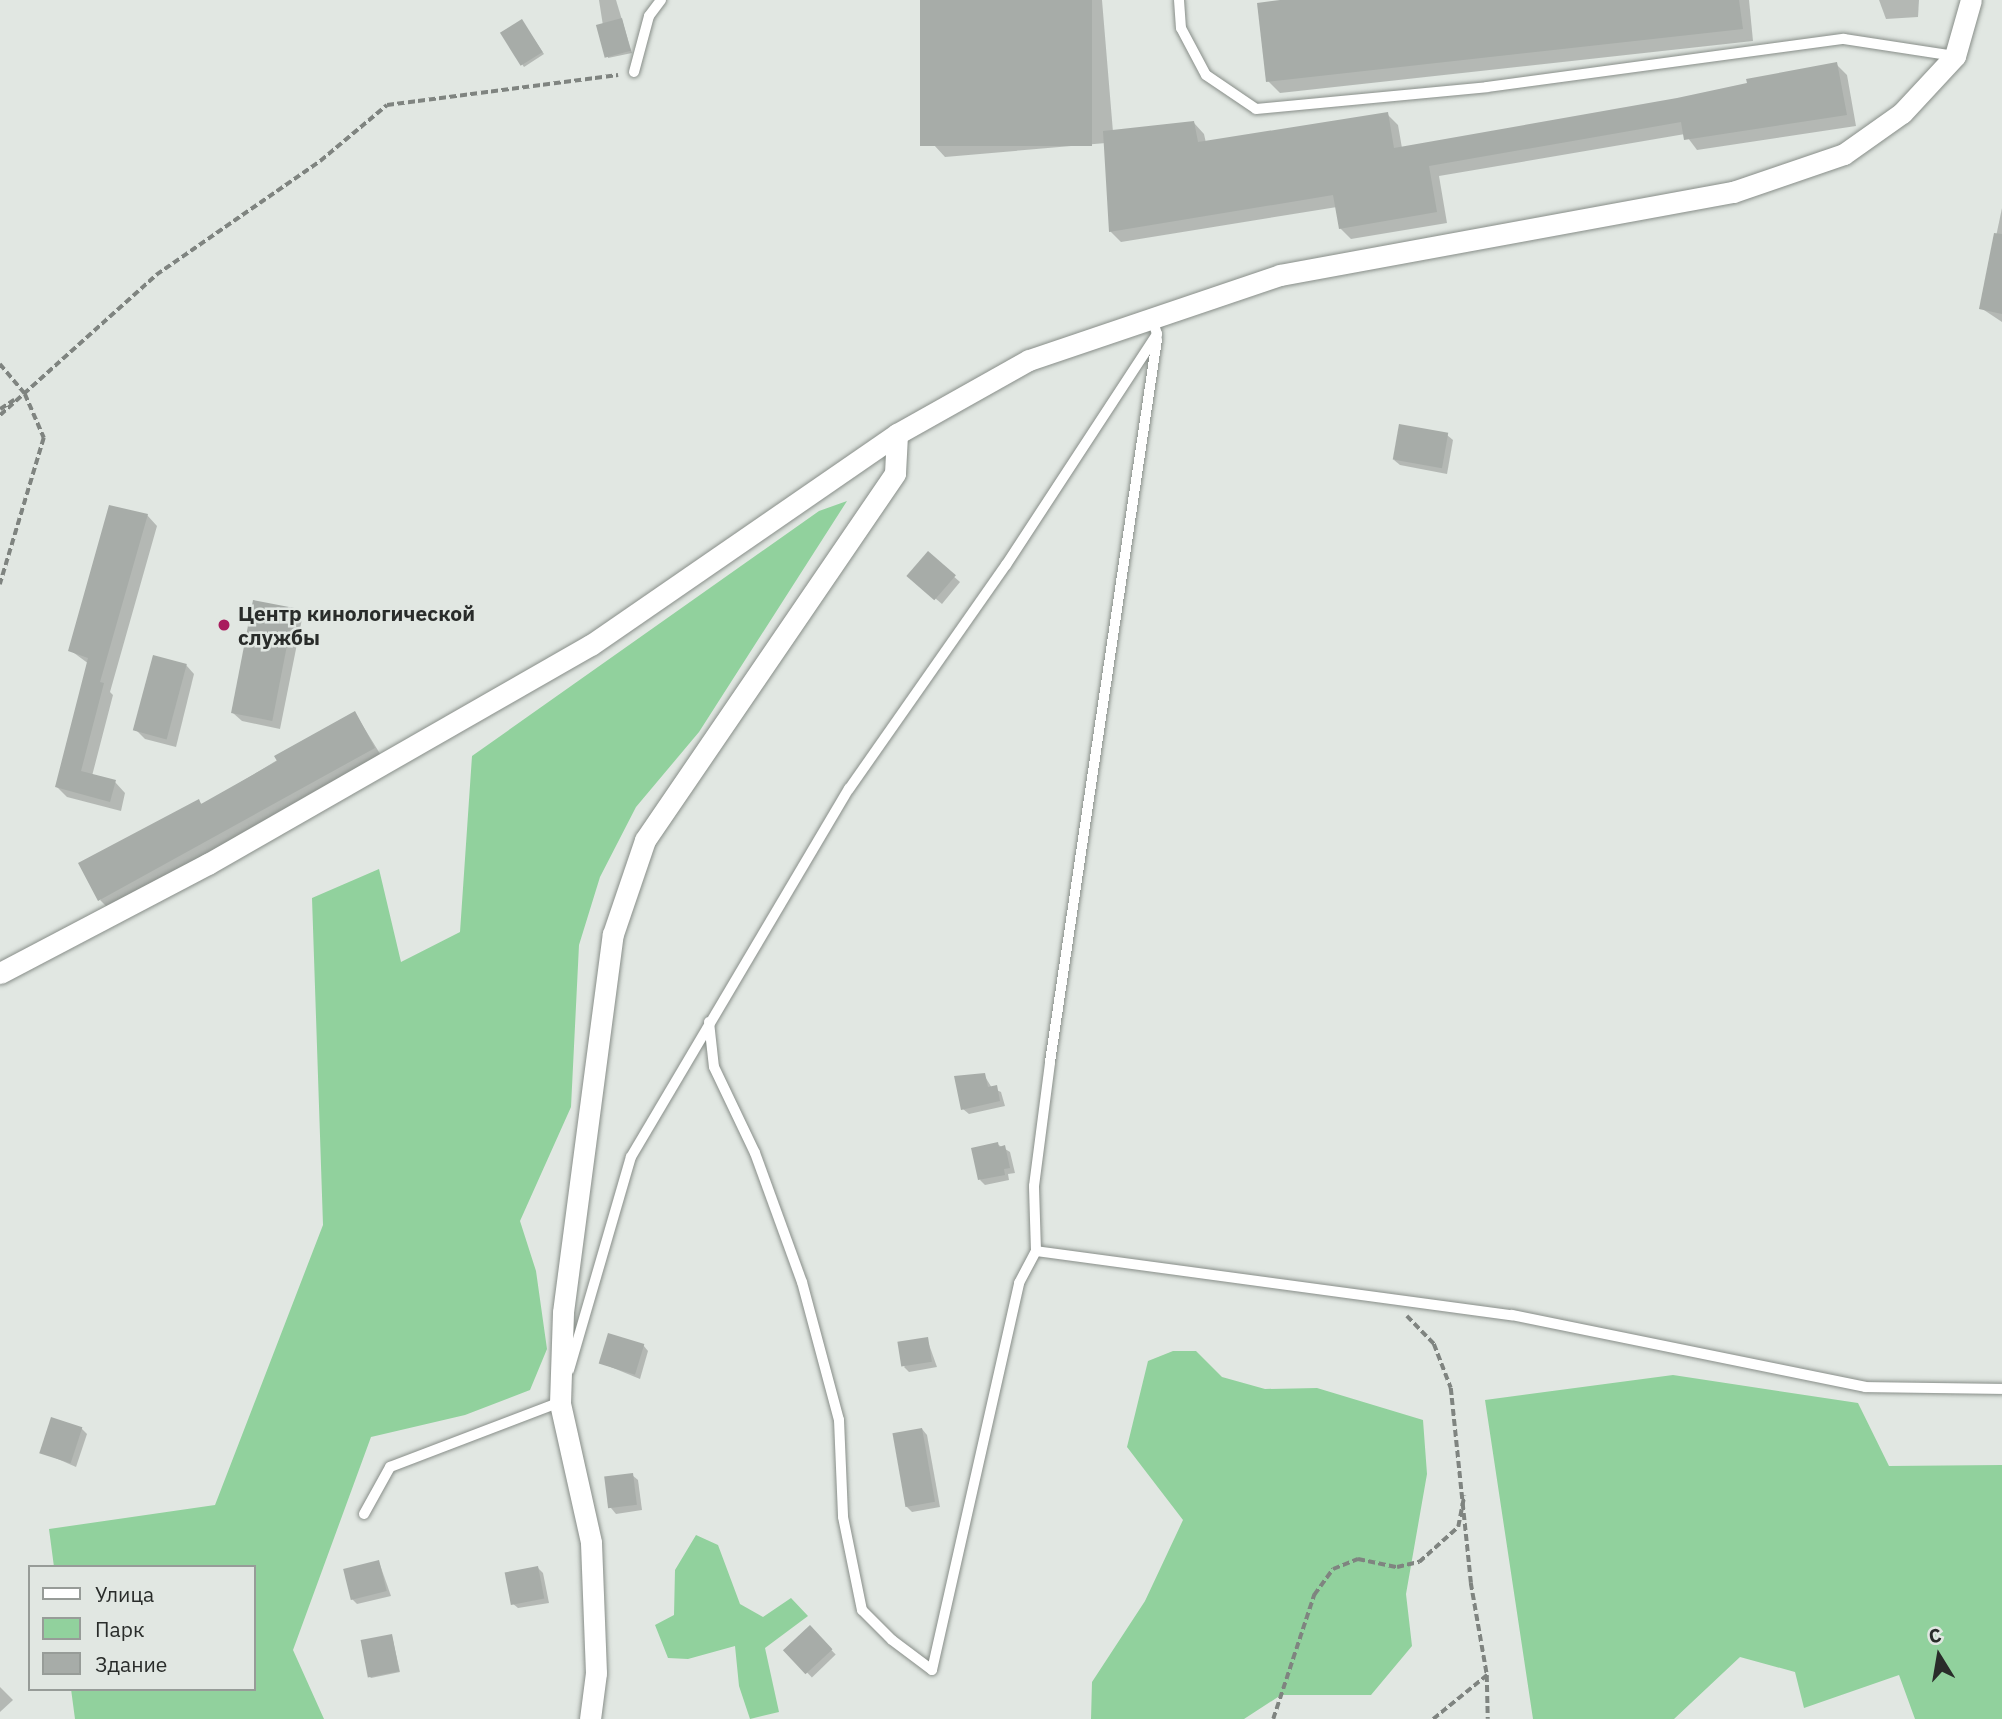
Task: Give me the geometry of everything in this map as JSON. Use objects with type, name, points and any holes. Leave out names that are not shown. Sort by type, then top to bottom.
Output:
[{"type":"street","points":[[0,973],[208,864],[592,645],[897,434],[1029,360],[1154,325],[1280,275],[1733,192],[1844,155],[1902,113],[1955,56],[1971,0]]},
{"type":"street","points":[[590,1719],[596,1673],[591,1542],[560,1403],[562,1312],[592,1070],[613,934],[646,840],[895,473],[897,434]]},
{"type":"lane","points":[[634,72],[649,16],[662,0]]},
{"type":"lane","points":[[1180,0],[1181,28],[1206,75],[1256,109],[1487,87],[1844,38],[1955,56]]},
{"type":"lane","points":[[364,1514],[390,1467],[560,1403],[631,1157],[849,789],[1006,565],[1154,325]]},
{"type":"lane","points":[[709,1022],[714,1067],[755,1153],[802,1282],[839,1420],[843,1517],[862,1610],[932,1670],[972,1508],[1019,1283],[1036,1251],[1034,1186],[1154,325]]},
{"type":"lane","points":[[1036,1251],[1390,1301],[1513,1315],[1864,1387],[2002,1389]]},
{"type":"path","points":[[0,415],[156,275],[320,161],[387,106],[634,72]]},
{"type":"path","points":[[0,364],[25,394],[44,438],[0,585]]},
{"type":"path","points":[[0,409],[25,394]]},
{"type":"path","points":[[1390,1301],[1434,1344],[1451,1388],[1465,1491],[1471,1583],[1488,1675],[1488,1719]]},
{"type":"path","points":[[1273,1719],[1281,1704],[1314,1595],[1333,1570],[1358,1559],[1397,1567],[1419,1562],[1447,1542],[1458,1527],[1465,1491]]},
{"type":"path","points":[[1433,1719],[1488,1675]]},
{"type":"green space","points":[[847,501],[699,732],[636,807],[600,877],[579,945],[571,1107],[520,1221],[536,1271],[547,1349],[530,1390],[465,1415],[371,1437],[293,1650],[324,1719],[75,1719],[71,1691],[256,1691],[256,1565],[54,1565],[49,1529],[215,1505],[323,1225],[312,898],[379,869],[401,962],[460,932],[472,756],[819,511]]},
{"type":"green space","points":[[1173,1351],[1196,1351],[1222,1377],[1265,1389],[1317,1388],[1423,1420],[1427,1474],[1406,1594],[1412,1646],[1371,1695],[1281,1695],[1244,1719],[1091,1719],[1092,1682],[1145,1601],[1183,1520],[1127,1447],[1148,1361]]},
{"type":"green space","points":[[1673,1375],[1858,1403],[1889,1466],[2002,1465],[2002,1719],[1915,1719],[1899,1675],[1804,1708],[1795,1672],[1740,1657],[1674,1719],[1533,1719],[1485,1400]]},
{"type":"green space","points":[[696,1535],[718,1545],[740,1604],[763,1617],[791,1598],[808,1616],[765,1648],[779,1712],[750,1719],[739,1686],[735,1646],[688,1659],[668,1658],[655,1625],[674,1615],[675,1570]]},
{"type":"building","points":[[920,0],[1092,0],[1092,146],[920,146]]},
{"type":"building","points":[[1280,0],[1739,0],[1743,29],[1266,82],[1257,3]]},
{"type":"building","points":[[622,18],[631,51],[605,58],[596,25]]},
{"type":"building","points":[[522,19],[543,52],[521,66],[500,33]]},
{"type":"building","points":[[1837,62],[1847,115],[1684,140],[1681,122],[1429,166],[1437,212],[1339,229],[1333,195],[1109,232],[1103,131],[1194,121],[1198,142],[1388,112],[1394,148],[1677,98],[1747,83],[1746,79]]},
{"type":"building","points":[[1994,233],[2002,234],[2002,314],[1979,309]]},
{"type":"building","points":[[1399,424],[1448,433],[1442,468],[1393,459]]},
{"type":"building","points":[[109,505],[148,514],[100,682],[104,683],[81,771],[116,780],[110,802],[55,787],[88,658],[68,651]]},
{"type":"building","points":[[928,551],[956,575],[934,600],[906,576]]},
{"type":"building","points":[[253,600],[294,608],[272,721],[231,713]]},
{"type":"building","points":[[153,655],[187,664],[167,739],[133,730]]},
{"type":"building","points":[[355,711],[375,748],[98,901],[78,863],[199,799],[201,804],[277,761],[274,756]]},
{"type":"building","points":[[985,1073],[988,1087],[997,1085],[1000,1101],[961,1110],[954,1076]]},
{"type":"building","points":[[998,1142],[999,1147],[1005,1145],[1010,1168],[1004,1169],[1005,1175],[978,1180],[971,1148]]},
{"type":"building","points":[[608,1333],[644,1344],[635,1375],[599,1364]]},
{"type":"building","points":[[928,1337],[932,1362],[901,1367],[897,1342]]},
{"type":"building","points":[[51,1417],[82,1427],[71,1463],[39,1453]]},
{"type":"building","points":[[922,1428],[935,1502],[905,1507],[892,1433]]},
{"type":"building","points":[[633,1473],[637,1505],[608,1508],[604,1477]]},
{"type":"building","points":[[379,1560],[387,1591],[351,1600],[343,1569]]},
{"type":"building","points":[[538,1566],[544,1598],[511,1605],[505,1572]]},
{"type":"building","points":[[810,1625],[833,1649],[805,1674],[783,1650]]},
{"type":"building","points":[[392,1634],[399,1671],[368,1677],[361,1640]]},
{"type":"place","name":"Центр кинологической службы","points":[[224,625]]}]
